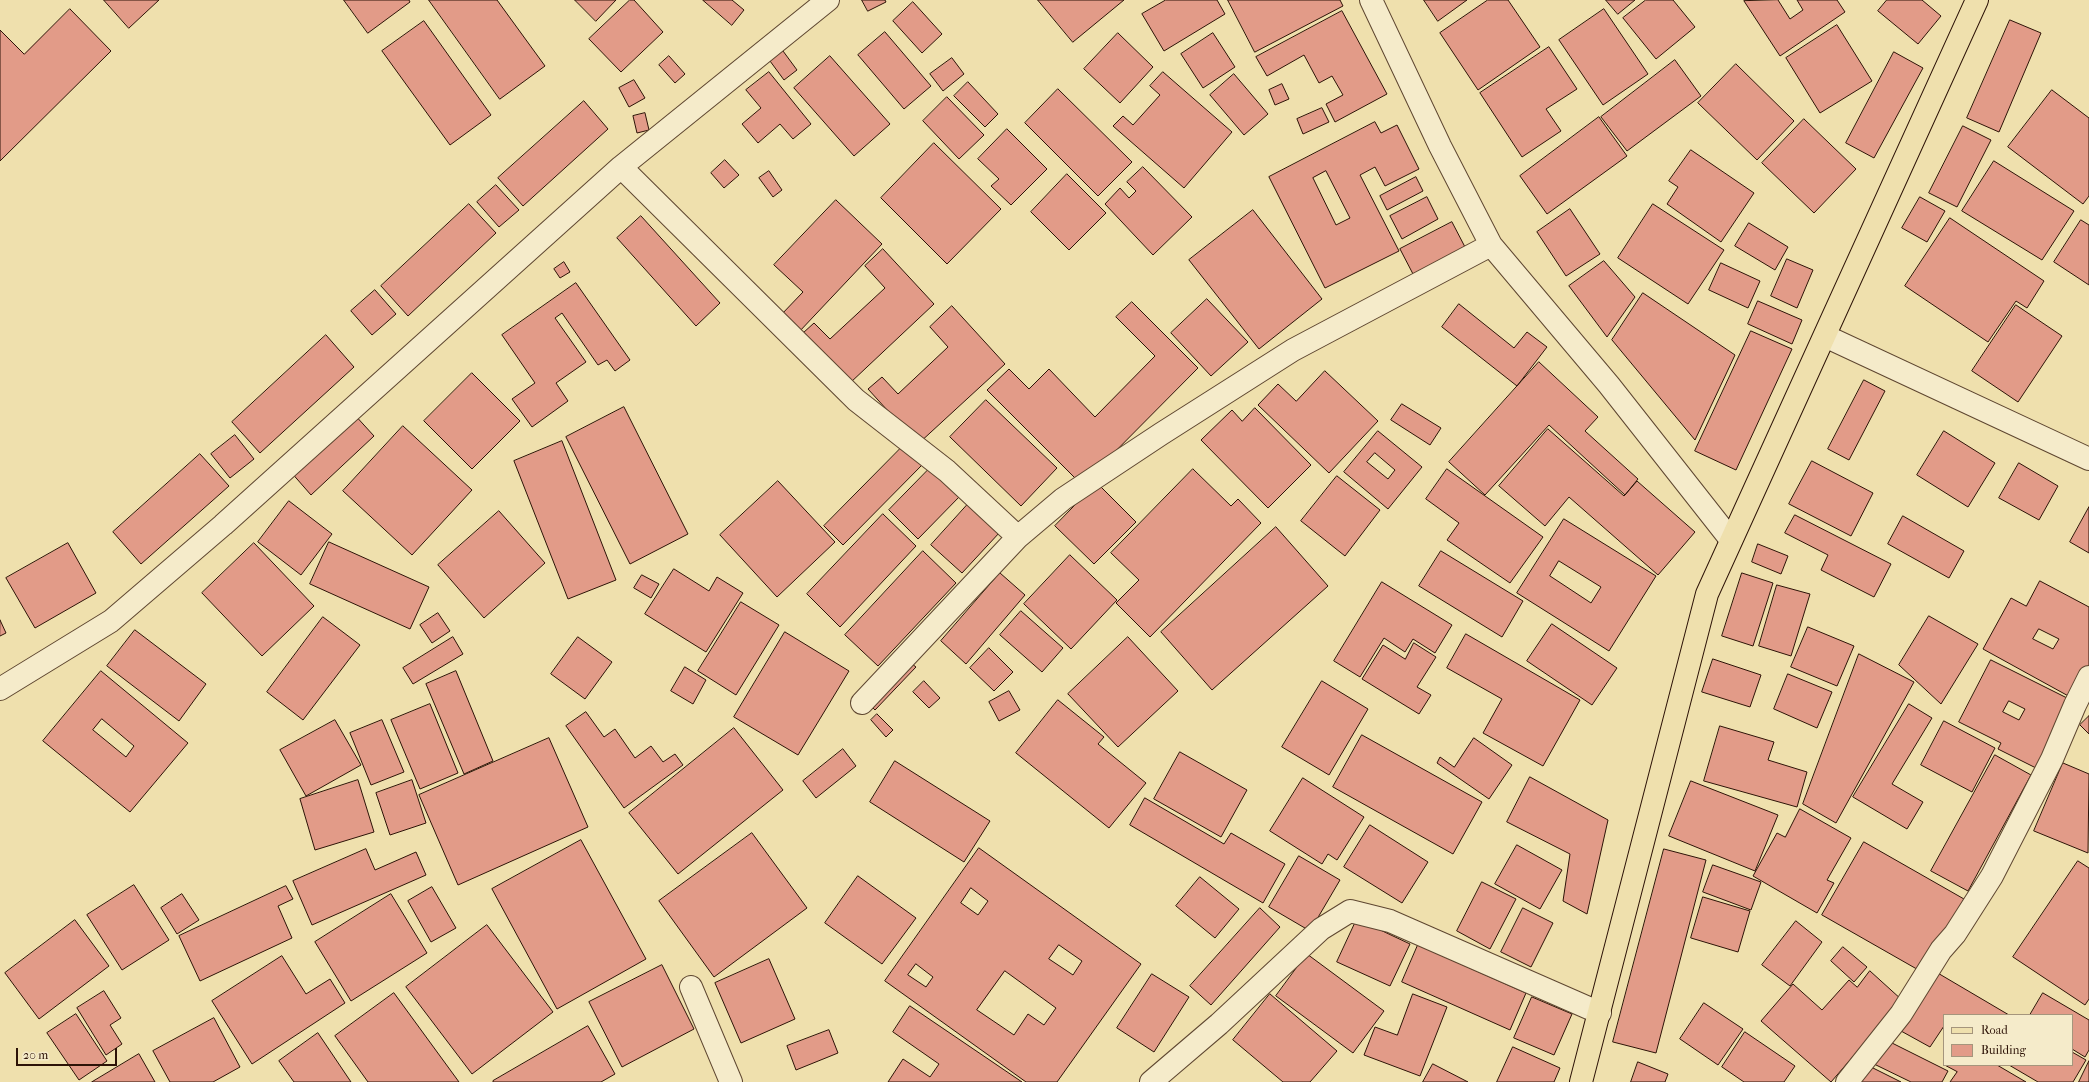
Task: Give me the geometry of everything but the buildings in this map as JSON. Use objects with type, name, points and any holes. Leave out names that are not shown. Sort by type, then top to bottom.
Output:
[{"type":"main road","points":[[1581,1082],[1707,594],[1977,0]]},
{"type":"street","points":[[0,689],[111,621],[229,519],[621,167],[828,0]]},
{"type":"street","points":[[1371,0],[1440,146],[1491,245],[1609,385],[1731,540]]},
{"type":"street","points":[[621,167],[856,400],[947,471],[1018,537]]},
{"type":"street","points":[[862,703],[1018,537],[1063,500],[1161,434],[1293,350],[1491,245]]},
{"type":"street","points":[[1825,336],[2089,459]]},
{"type":"street","points":[[1847,1082],[1901,1014],[1942,950],[1956,934],[1992,876],[2052,759],[2074,705],[2089,677]]},
{"type":"street","points":[[1151,1082],[1219,1024],[1321,929],[1350,910],[1390,921],[1600,1013]]},
{"type":"street","points":[[691,987],[730,1082]]}]
